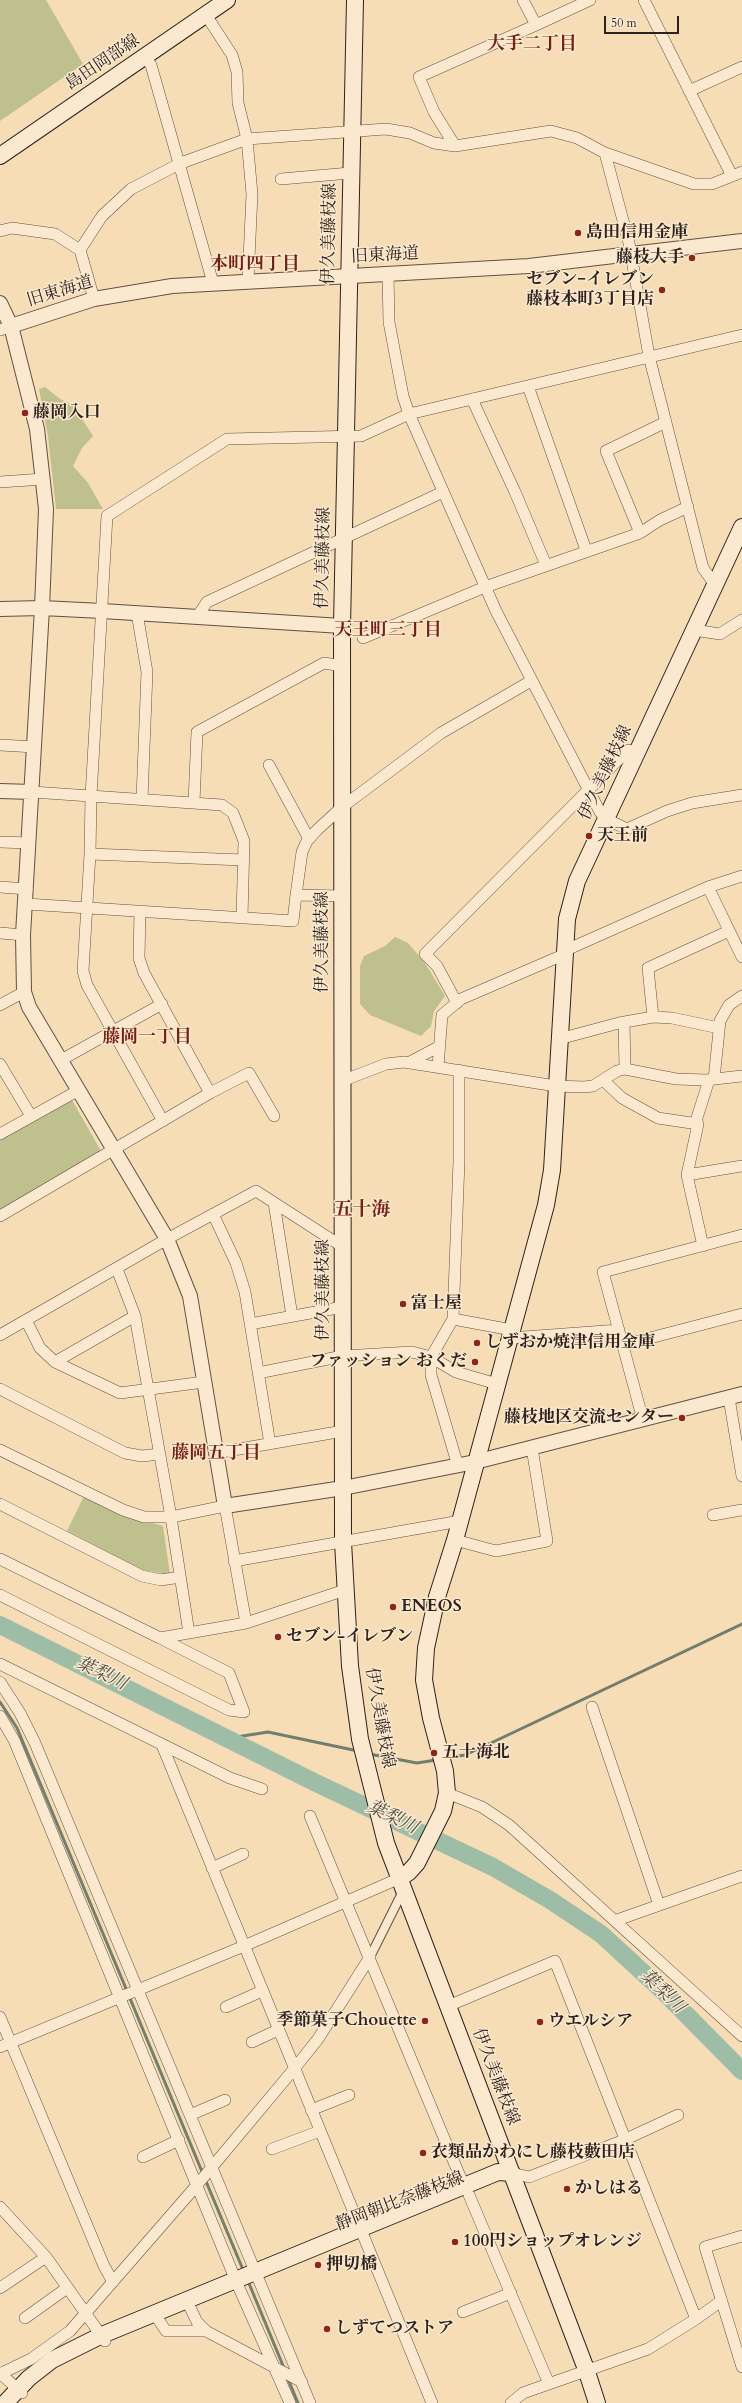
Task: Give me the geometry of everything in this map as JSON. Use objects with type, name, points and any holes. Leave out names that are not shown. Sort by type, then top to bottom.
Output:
[{"type":"main road","name":"島田岡部線","points":[[0,156],[227,0]]},
{"type":"main road","name":"伊久美藤枝線","points":[[355,0],[350,173],[342,626],[343,1542],[350,1666],[360,1739],[386,1843],[586,2369],[597,2403]]},
{"type":"main road","name":"伊久美藤枝線","points":[[402,1884],[409,1872],[417,1863],[443,1811],[447,1793],[445,1771],[431,1718],[424,1668],[437,1597],[455,1540],[546,1205],[552,1170],[567,919],[577,881],[742,527]]},
{"type":"main road","name":"静岡朝比奈藤枝線","points":[[5,2403],[18,2395],[56,2365],[104,2338],[466,2190],[505,2181],[512,2173]]},
{"type":"main road","name":"静岡朝比奈藤枝線","points":[[104,2338],[158,2319],[188,2304]]},
{"type":"street","points":[[523,0],[536,25]]},
{"type":"street","points":[[455,146],[434,112],[419,77],[590,0]]},
{"type":"street","points":[[80,250],[102,216],[131,189],[180,163],[247,139],[386,128],[410,133],[434,143],[455,146],[551,131],[577,138],[605,153],[694,184],[712,184],[737,174],[689,91],[644,0]]},
{"type":"street","points":[[206,15],[232,55],[237,72],[238,103],[247,139],[252,194],[248,281]]},
{"type":"street","points":[[145,57],[151,65],[213,283]]},
{"type":"street","points":[[689,91],[742,68]]},
{"type":"street","points":[[605,153],[629,243],[648,356],[703,568],[715,586]]},
{"type":"street","points":[[281,178],[350,173]]},
{"type":"street","points":[[0,231],[12,228],[55,234],[80,250],[94,299]]},
{"type":"street","name":"旧東海道","points":[[6,328],[94,299],[164,287],[529,266],[630,256],[742,241]]},
{"type":"street","points":[[388,274],[389,322],[403,396],[409,414],[486,587],[531,681],[588,789],[606,819],[627,829],[667,811],[692,803],[742,794]]},
{"type":"street","points":[[0,302],[6,328],[38,429],[46,509],[35,747],[23,935],[24,992],[29,1007],[167,1239],[190,1296],[224,1506],[246,1623]]},
{"type":"street","points":[[163,1121],[86,985],[83,971],[90,854],[90,796],[107,516],[227,440],[361,436],[409,414],[648,356],[742,335]]},
{"type":"street","points":[[528,386],[586,550]]},
{"type":"street","points":[[472,399],[515,492],[546,565]]},
{"type":"street","points":[[640,533],[606,451],[666,422]]},
{"type":"street","points":[[0,482],[43,479]]},
{"type":"street","points":[[198,617],[207,602],[343,540],[443,492]]},
{"type":"street","points":[[363,638],[486,587],[586,550],[640,533],[660,520],[688,507]]},
{"type":"street","points":[[0,610],[42,608],[342,626]]},
{"type":"street","points":[[137,613],[147,672],[142,799]]},
{"type":"street","points":[[694,630],[720,634],[742,620]]},
{"type":"street","points":[[194,802],[197,732],[324,663],[342,666]]},
{"type":"street","points":[[26,904],[293,921],[302,852],[309,839],[342,807],[441,733],[531,681]]},
{"type":"street","points":[[0,745],[35,747]]},
{"type":"street","points":[[457,1003],[437,966],[425,954],[628,750],[637,752]]},
{"type":"street","points":[[269,765],[309,839]]},
{"type":"street","points":[[0,791],[194,802],[222,805],[233,813],[244,841],[242,918]]},
{"type":"street","points":[[0,842],[29,843]]},
{"type":"street","points":[[90,854],[243,860]]},
{"type":"street","points":[[438,1067],[442,1015],[457,1003],[708,887],[742,876]]},
{"type":"street","points":[[0,887],[27,889]]},
{"type":"street","points":[[708,887],[742,957]]},
{"type":"street","points":[[296,895],[342,896]]},
{"type":"street","points":[[140,911],[139,958],[144,973],[210,1093]]},
{"type":"street","points":[[653,1017],[648,968],[729,931]]},
{"type":"street","points":[[0,933],[23,935]]},
{"type":"street","points":[[0,1005],[24,992]]},
{"type":"street","points":[[695,1124],[711,1079],[720,1021],[729,1005],[742,996]]},
{"type":"street","points":[[61,1060],[162,1004]]},
{"type":"street","points":[[559,1039],[624,1022],[653,1017],[672,1018],[719,1028]]},
{"type":"street","points":[[624,1022],[625,1069]]},
{"type":"street","points":[[408,1063],[440,1046]]},
{"type":"street","points":[[342,1081],[386,1064],[408,1063],[556,1086],[584,1088],[593,1086],[617,1071],[625,1069],[676,1080],[742,1076]]},
{"type":"street","points":[[0,1064],[4,1081],[31,1116]]},
{"type":"street","points":[[458,1466],[431,1375],[430,1358],[453,1319],[459,1161],[459,1070]]},
{"type":"street","points":[[0,1216],[210,1093],[249,1073],[274,1116]]},
{"type":"street","points":[[603,1080],[622,1098],[658,1118],[698,1124],[686,1175],[703,1246]]},
{"type":"street","points":[[0,1134],[79,1090]]},
{"type":"street","points":[[686,1175],[742,1166]]},
{"type":"street","points":[[0,1334],[117,1269],[167,1239],[256,1191],[343,1247]]},
{"type":"street","points":[[274,1203],[292,1316]]},
{"type":"street","points":[[213,1214],[236,1263],[245,1292],[270,1444]]},
{"type":"street","points":[[643,1420],[603,1272],[742,1235]]},
{"type":"street","points":[[117,1269],[135,1316],[171,1516],[189,1633]]},
{"type":"street","points":[[250,1324],[343,1307]]},
{"type":"street","points":[[623,1345],[742,1314]]},
{"type":"street","points":[[55,1362],[135,1316]]},
{"type":"street","points":[[453,1319],[511,1334],[619,1330]]},
{"type":"street","points":[[26,1320],[40,1348],[55,1362],[120,1393],[148,1391],[204,1382]]},
{"type":"street","points":[[258,1373],[343,1356],[412,1352],[430,1358],[456,1372],[497,1384]]},
{"type":"street","points":[[0,1389],[125,1453],[142,1456],[160,1454]]},
{"type":"street","points":[[0,1450],[123,1510],[144,1517],[171,1516],[224,1506],[343,1488],[458,1466],[735,1396],[742,1476]]},
{"type":"street","points":[[216,1453],[343,1431]]},
{"type":"street","points":[[455,1540],[496,1551],[547,1541],[532,1448]]},
{"type":"street","points":[[0,1504],[142,1576],[161,1580],[180,1577]]},
{"type":"street","points":[[713,1515],[742,1510]]},
{"type":"street","points":[[234,1561],[460,1521]]},
{"type":"street","points":[[0,1559],[229,1673],[244,1712],[229,1710],[0,1595]]},
{"type":"street","points":[[160,1638],[246,1623],[345,1590]]},
{"type":"street","points":[[0,1664],[230,1778],[262,1789]]},
{"type":"street","points":[[0,1682],[20,1712],[36,1743],[310,2403]]},
{"type":"street","points":[[592,1707],[659,1905]]},
{"type":"street","points":[[0,1716],[14,1740],[237,2283],[290,2403]]},
{"type":"street","points":[[162,1745],[432,2403]]},
{"type":"street","points":[[447,1793],[482,1807],[509,1825],[617,1920],[742,2036]]},
{"type":"street","points":[[310,1816],[348,1902],[466,2190],[549,2384]]},
{"type":"street","points":[[212,1868],[243,1854]]},
{"type":"street","points":[[617,1920],[742,1876]]},
{"type":"street","points":[[0,2047],[348,1902],[402,1884]]},
{"type":"street","points":[[18,2395],[1,2373],[31,2359],[55,2344],[70,2332],[197,2185],[294,2069],[318,2038],[370,1957],[402,1884]]},
{"type":"street","points":[[448,2006],[555,1961],[624,2140],[696,2319]]},
{"type":"street","points":[[226,2007],[262,1991]]},
{"type":"street","points":[[0,2016],[101,2259],[114,2282]]},
{"type":"street","points":[[252,2042],[278,2030]]},
{"type":"street","points":[[311,2110],[349,2095]]},
{"type":"street","points":[[190,2115],[225,2100]]},
{"type":"street","points":[[512,2173],[529,2177],[624,2140],[678,2115]]},
{"type":"street","points":[[272,2149],[320,2131]]},
{"type":"street","points":[[143,2157],[179,2140]]},
{"type":"street","points":[[0,2206],[46,2257],[104,2338]]},
{"type":"street","points":[[742,2236],[705,2247],[720,2301],[742,2367]]},
{"type":"street","points":[[0,2288],[46,2257]]},
{"type":"street","points":[[25,2318],[67,2288]]},
{"type":"street","points":[[462,2312],[511,2293]]},
{"type":"street","points":[[511,2403],[523,2394],[586,2369],[648,2349],[696,2319],[720,2301]]},
{"type":"street","points":[[188,2304],[197,2322],[206,2330],[302,2382]]},
{"type":"street","points":[[158,2319],[166,2331],[206,2330]]},
{"type":"green space","points":[[0,0],[46,0],[83,64],[0,121]]},
{"type":"green space","points":[[45,387],[60,399],[74,406],[93,436],[82,448],[73,466],[88,483],[103,509],[56,509],[48,436],[39,389]]},
{"type":"green space","points":[[395,937],[408,943],[425,963],[445,996],[434,1011],[431,1026],[421,1036],[370,1015],[360,1004],[360,966],[364,956],[385,946]]},
{"type":"green space","points":[[72,1100],[101,1151],[0,1212],[0,1139]]},
{"type":"green space","points":[[84,1496],[124,1515],[163,1526],[170,1575],[142,1570],[67,1531]]},
{"type":"waterway","points":[[448,1758],[465,1755],[742,1624]]},
{"type":"waterway","name":"葉梨川","points":[[0,1625],[312,1781],[493,1867],[550,1900],[601,1934],[662,1990],[742,2071]]},
{"type":"waterway","points":[[0,1702],[17,1728],[127,1991]]},
{"type":"waterway","points":[[230,1738],[268,1732],[358,1751]]},
{"type":"waterway","points":[[369,1754],[417,1763],[436,1760]]},
{"type":"waterway","points":[[129,1996],[203,2174]]},
{"type":"waterway","points":[[205,2179],[244,2272]]},
{"type":"waterway","points":[[248,2281],[284,2368]]},
{"type":"waterway","points":[[288,2379],[298,2403]]},
{"type":"place","name":"島田信用金庫","points":[[578,233]]},
{"type":"place","name":"藤枝大手","points":[[692,258]]},
{"type":"place","name":"セブン−イレブン 藤枝本町3丁目店","points":[[662,290]]},
{"type":"place","name":"藤岡入口","points":[[25,413]]},
{"type":"place","name":"天王前","points":[[589,836]]},
{"type":"place","name":"富士屋","points":[[403,1304]]},
{"type":"place","name":"しずおか焼津信用金庫","points":[[477,1343]]},
{"type":"place","name":"ファッション おくだ","points":[[475,1362]]},
{"type":"place","name":"藤枝地区交流センター","points":[[682,1418]]},
{"type":"place","name":"ENEOS","points":[[393,1607]]},
{"type":"place","name":"セブン-イレブン","points":[[278,1637]]},
{"type":"place","name":"五十海北","points":[[434,1753]]},
{"type":"place","name":"季節菓子Chouette","points":[[425,2021]]},
{"type":"place","name":"ウエルシア","points":[[540,2022]]},
{"type":"place","name":"衣類品かわにし藤枝藪田店","points":[[423,2153]]},
{"type":"place","name":"かしはる","points":[[567,2189]]},
{"type":"place","name":"100円ショップオレンジ","points":[[455,2242]]},
{"type":"place","name":"押切橋","points":[[318,2265]]},
{"type":"place","name":"しずてつストア","points":[[327,2329]]},
{"type":"district","name":"大手二丁目","points":[[532,45]]},
{"type":"district","name":"本町四丁目","points":[[255,265]]},
{"type":"district","name":"天王町三丁目","points":[[388,631]]},
{"type":"district","name":"藤岡一丁目","points":[[147,1038]]},
{"type":"district","name":"五十海","points":[[362,1211]]},
{"type":"district","name":"藤岡五丁目","points":[[216,1454]]}]
